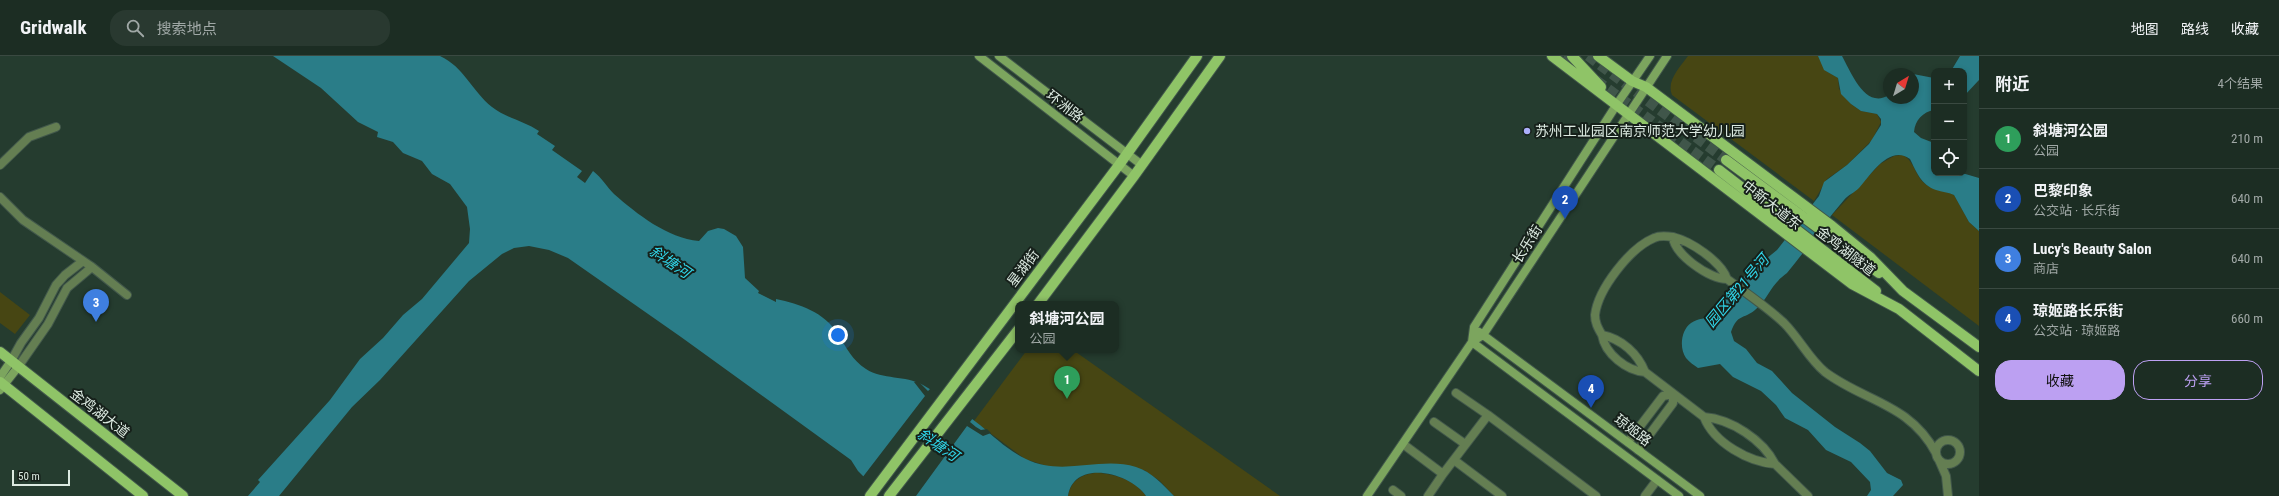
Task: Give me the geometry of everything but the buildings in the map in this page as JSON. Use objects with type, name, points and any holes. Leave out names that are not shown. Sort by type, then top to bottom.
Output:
[{"type":"main road","name":"环洲路","points":[[979,56],[1134,176]]},
{"type":"main road","name":"环洲路","points":[[999,56],[1142,165]]},
{"type":"main road","name":"星湖街","points":[[1016,301],[1119,165],[1197,56]]},
{"type":"main road","points":[[1040,301],[1134,176],[1220,56]]},
{"type":"main road","name":"中新大道东","points":[[1552,56],[1629,113],[1852,284],[1899,309],[1979,371]]},
{"type":"main road","points":[[1572,56],[1617,104]]},
{"type":"main road","name":"中新大道东","points":[[1598,56],[1632,81],[1646,87],[1832,226],[1870,257],[1903,291],[1979,347]]},
{"type":"main road","name":"长乐街","points":[[1472,342],[1474,327],[1617,104],[1650,56]]},
{"type":"main road","name":"长乐街","points":[[1367,496],[1472,342],[1483,335],[1667,56]]},
{"type":"main road","name":"金鸡湖隧道","points":[[1726,160],[1903,291]]},
{"type":"main road","name":"金鸡湖隧道","points":[[1719,170],[1899,309]]},
{"type":"main road","name":"星湖街","points":[[872,492],[1015,302]]},
{"type":"main road","name":"琼姬路","points":[[1474,327],[1700,496]]},
{"type":"main road","points":[[889,496],[955,408],[1015,334]]},
{"type":"main road","name":"琼姬路","points":[[1472,342],[1679,496]]},
{"type":"main road","name":"金鸡湖大道","points":[[0,352],[183,496]]},
{"type":"main road","points":[[15,364],[1,384],[143,496]]},
{"type":"street","points":[[0,165],[29,137],[56,127]]},
{"type":"street","points":[[0,197],[23,220],[92,267],[127,295]]},
{"type":"street","points":[[1645,372],[1637,372],[1621,363],[1608,348],[1597,327],[1596,312],[1609,284],[1623,263],[1638,248],[1656,237],[1672,237],[1688,241],[1698,248],[1725,273],[1729,281]]},
{"type":"street","points":[[1672,237],[1676,248],[1692,262],[1715,278],[1729,281],[1784,324],[1824,371],[1854,389],[1895,410],[1915,426],[1937,456],[1946,476],[1948,496]]},
{"type":"street","points":[[15,364],[21,343],[39,318],[56,285],[65,275],[83,261]]},
{"type":"street","points":[[15,364],[48,324],[67,288],[92,267]]},
{"type":"street","points":[[1602,335],[1610,337],[1628,348],[1641,362],[1645,372],[1704,418],[1725,422],[1749,436],[1770,454],[1775,464],[1808,496]]},
{"type":"street","points":[[1456,393],[1488,415],[1596,496]]},
{"type":"street","points":[[1628,442],[1663,396],[1673,394]]},
{"type":"street","points":[[1638,450],[1673,403],[1673,394]]},
{"type":"street","points":[[1428,496],[1488,415]]},
{"type":"street","points":[[1704,418],[1708,427],[1715,434],[1739,452],[1765,463],[1775,464]]},
{"type":"street","points":[[1434,422],[1466,444]]},
{"type":"street","points":[[1403,444],[1443,474]]},
{"type":"street","points":[[1454,460],[1502,496]]},
{"type":"street","points":[[1645,496],[1657,480]]},
{"type":"street","points":[[1393,490],[1401,496]]},
{"type":"shaded area","points":[[1688,56],[1818,56],[1826,71],[1838,78],[1839,89],[1851,104],[1861,111],[1877,114],[1881,122],[1872,140],[1847,165],[1827,179],[1814,201],[1672,95],[1672,79]]},
{"type":"shaded area","points":[[1902,155],[1909,160],[1920,179],[1926,185],[1954,195],[1969,222],[1979,231],[1979,326],[1832,215],[1880,164],[1894,156]]},
{"type":"shaded area","points":[[0,292],[30,315],[15,334],[0,323]]},
{"type":"shaded area","points":[[1025,353],[1077,353],[1280,496],[1174,496],[1160,481],[1144,470],[1098,473],[1125,479],[1137,486],[1146,496],[1068,496],[1071,487],[1077,480],[1085,475],[1095,473],[1072,467],[1050,467],[1025,459],[974,421]]},
{"type":"water","name":"斜塘河","points":[[273,56],[440,56],[455,66],[485,101],[497,111],[539,131],[537,134],[555,146],[552,150],[582,171],[577,177],[585,183],[593,171],[614,194],[632,209],[653,224],[675,235],[699,241],[708,231],[718,228],[724,229],[736,236],[743,247],[745,278],[759,291],[758,293],[776,302],[776,299],[794,303],[819,315],[832,326],[853,357],[866,369],[880,375],[909,380],[923,385],[959,409],[1008,448],[1026,459],[1040,464],[1053,466],[1067,467],[1122,464],[1136,467],[1152,475],[1174,496],[1146,496],[1139,488],[1128,481],[1104,473],[1091,473],[1081,477],[1072,484],[1068,496],[883,496],[858,471],[851,460],[681,337],[568,258],[549,250],[529,246],[514,248],[502,254],[469,281],[380,380],[352,407],[279,496],[248,496],[260,482],[258,480],[330,400],[360,359],[383,338],[403,315],[422,299],[469,243],[470,229],[467,207],[450,184],[432,174],[422,161],[403,153],[393,142],[377,137],[378,132],[358,122],[321,88]]},
{"type":"water","name":"园区第21号河","points":[[1818,56],[1842,56],[1860,87],[1873,97],[1883,97],[1883,104],[1919,104],[1919,75],[1931,77],[1931,111],[1920,117],[1914,132],[1921,138],[1931,142],[1931,176],[1967,176],[1967,174],[1979,178],[1979,231],[1969,222],[1954,195],[1936,190],[1926,185],[1914,168],[1910,159],[1902,155],[1888,158],[1874,170],[1859,188],[1844,200],[1802,255],[1773,287],[1764,301],[1751,313],[1739,319],[1731,332],[1734,341],[1746,349],[1757,363],[1772,371],[1792,393],[1835,427],[1870,451],[1887,473],[1901,480],[1903,485],[1893,496],[1867,496],[1871,490],[1870,482],[1851,462],[1826,450],[1808,430],[1785,418],[1776,405],[1761,391],[1733,377],[1720,364],[1698,368],[1686,358],[1682,349],[1683,335],[1688,326],[1696,320],[1714,315],[1721,301],[1740,280],[1777,250],[1819,196],[1824,182],[1847,165],[1869,144],[1881,125],[1881,119],[1877,114],[1861,111],[1851,104],[1841,94],[1838,78],[1824,70]]},
{"type":"water","points":[[1960,56],[1979,56],[1979,80],[1967,93],[1967,68],[1953,68]]},
{"type":"pier","points":[[918,381],[928,391],[931,388],[973,418],[970,422],[976,427],[981,430],[987,429],[991,433],[983,436],[967,426],[916,496],[881,496],[862,478],[925,396],[914,382]]},
{"type":"tunnel","points":[[1564,56],[1578,67]]},
{"type":"tunnel","points":[[1588,56],[1726,160]]},
{"type":"tunnel","points":[[1596,80],[1719,170]]},
{"type":"place","name":"苏州工业园区南京师范大学幼儿园","points":[[1527,131]]},
{"type":"place","name":"巴黎印象","points":[[1565,219]]},
{"type":"place","name":"Lucy's Beauty Salon","points":[[96,322]]},
{"type":"place","name":"斜塘河公园","points":[[1067,399]]},
{"type":"place","name":"琼姬路长乐街","points":[[1591,408]]}]
